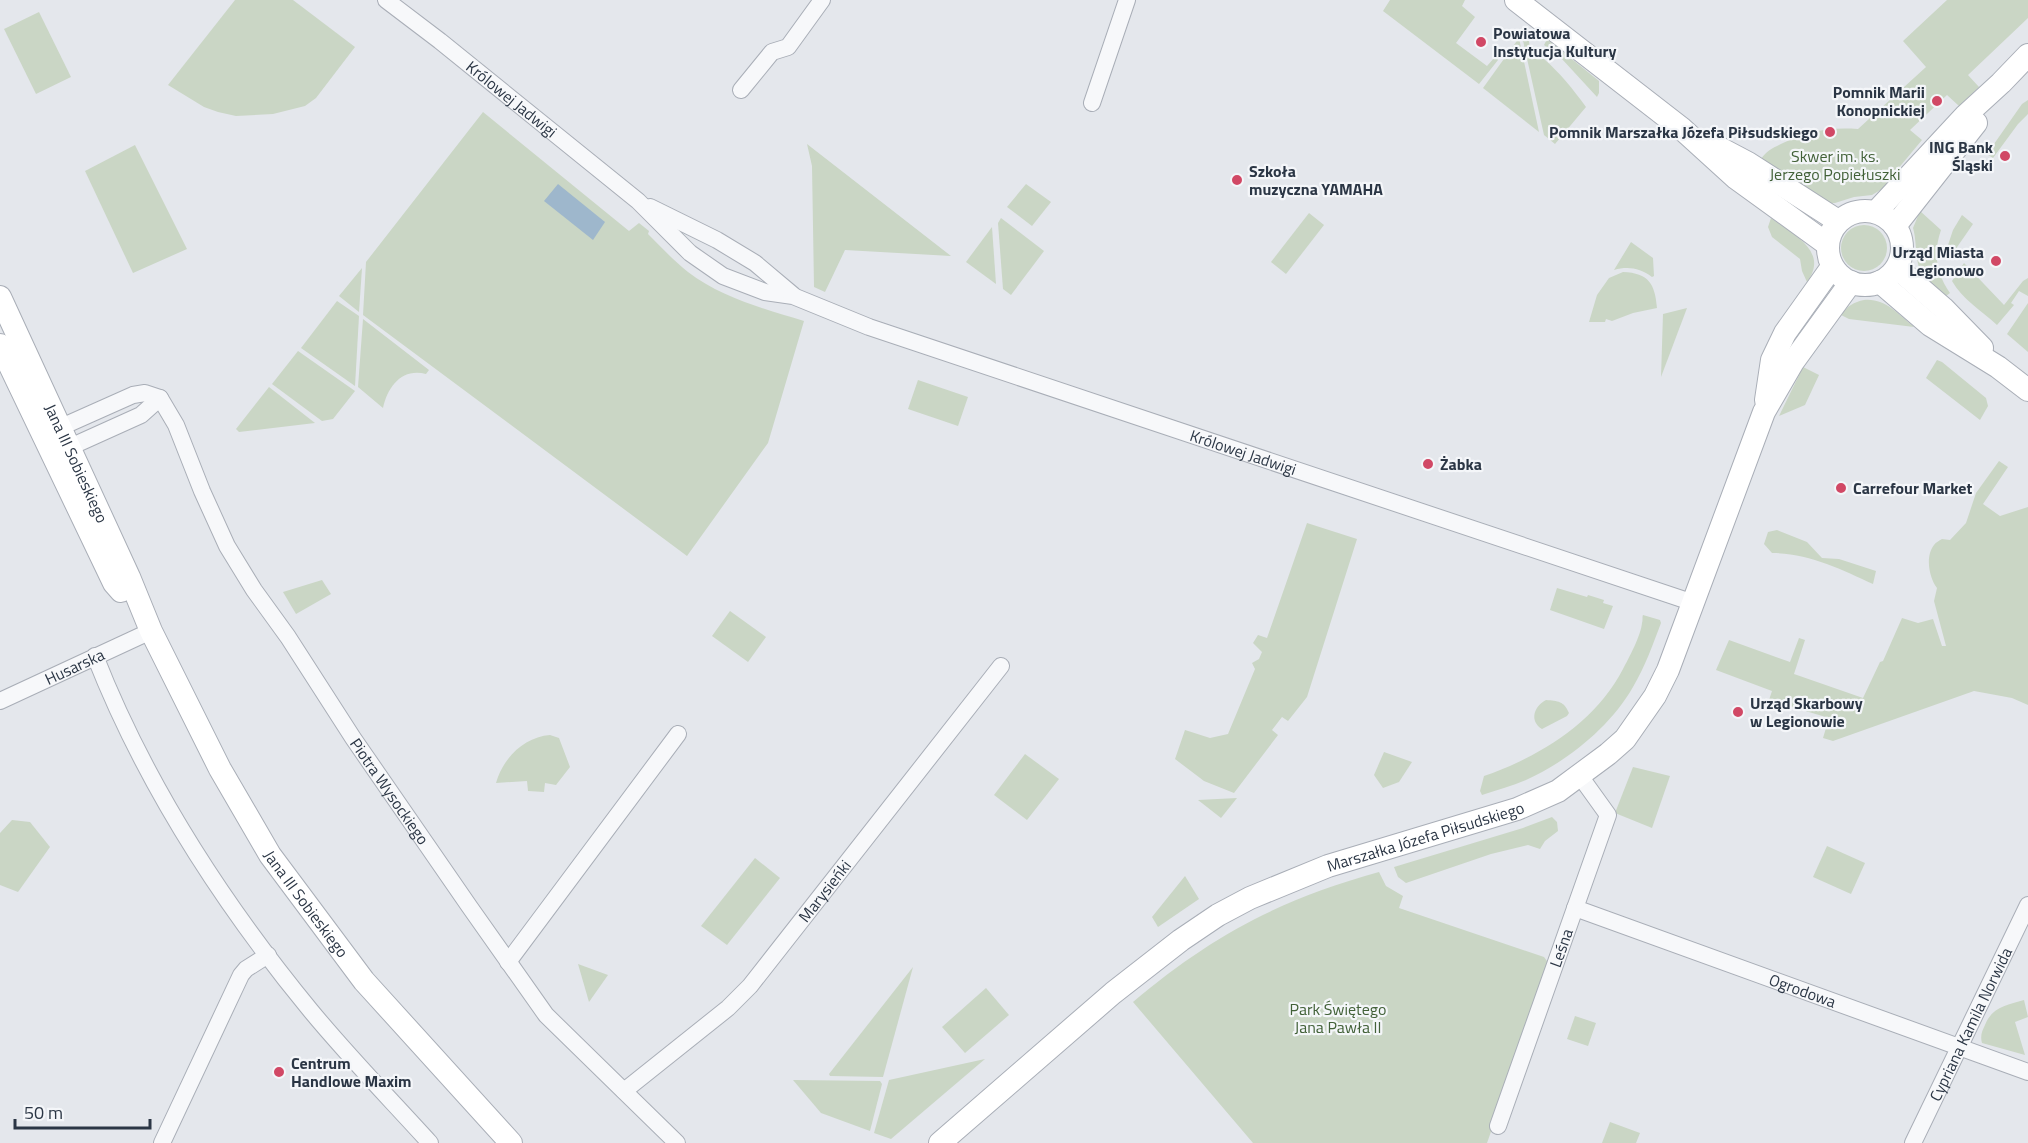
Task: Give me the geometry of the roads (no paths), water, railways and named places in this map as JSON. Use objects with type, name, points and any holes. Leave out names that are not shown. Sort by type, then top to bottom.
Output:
[{"type":"street","name":"Królowej Jadwigi","points":[[386,0],[638,201],[690,253],[723,276],[765,292],[793,296],[868,327],[1694,603]]},
{"type":"street","points":[[741,90],[772,52],[788,47],[822,0]]},
{"type":"street","points":[[1092,104],[1127,0]]},
{"type":"street","points":[[1516,0],[1681,128],[1736,178],[1827,244]]},
{"type":"street","points":[[1876,212],[1965,115],[2028,55]]},
{"type":"street","points":[[1895,226],[1975,125],[2001,83]]},
{"type":"street","points":[[1681,128],[1748,163],[1838,221]]},
{"type":"street","name":"Królowej Jadwigi","points":[[638,201],[717,240],[755,263],[793,296]]},
{"type":"street","points":[[1864,210],[1876,212],[1895,226],[1902,250],[1888,275],[1866,285],[1851,282],[1840,276],[1832,267],[1827,244],[1831,232],[1838,221],[1852,213],[1864,210]]},
{"type":"street","name":"Marszałka Józefa Piłsudskiego","points":[[1764,412],[1772,360],[1785,333],[1832,267]]},
{"type":"street","points":[[1888,275],[1943,308],[1998,367],[2028,390]]},
{"type":"street","name":"Marszałka Józefa Piłsudskiego","points":[[940,1143],[1113,993],[1181,940],[1218,915],[1250,898],[1328,866],[1517,809],[1558,791],[1625,739],[1650,704],[1668,670],[1764,412],[1793,362],[1851,282]]},
{"type":"street","name":"Jana III Sobieskiego","points":[[0,297],[57,441]]},
{"type":"street","name":"Jana III Sobieskiego","points":[[0,345],[57,441],[129,577],[151,631],[220,769],[270,855],[364,981],[511,1143]]},
{"type":"street","name":"Piotra Wysockiego","points":[[57,441],[141,415],[160,398],[176,425],[227,546],[254,590],[508,962],[546,1015],[677,1143]]},
{"type":"street","name":"Husarska","points":[[0,701],[151,631]]},
{"type":"street","points":[[95,656],[109,692],[158,791],[193,849],[267,955],[313,1013],[430,1143]]},
{"type":"street","name":"Marysieńki","points":[[624,1091],[728,1008],[750,986],[1001,666]]},
{"type":"street","points":[[508,962],[678,734]]},
{"type":"street","name":"Leśna","points":[[1498,1126],[1608,815],[1580,776]]},
{"type":"street","name":"Cypriana Kamila Norwida","points":[[1913,1143],[2028,905]]},
{"type":"street","name":"Ogrodowa","points":[[1575,908],[2028,1072]]},
{"type":"street","points":[[162,1143],[242,975],[246,969],[267,955]]},
{"type":"water","points":[[558,184],[605,222],[593,240],[544,201]]},
{"type":"place","name":"Powiatowa Instytucja Kultury","points":[[1481,42]]},
{"type":"place","name":"Pomnik Marii Konopnickiej","points":[[1937,101]]},
{"type":"place","name":"Pomnik Marszałka Józefa Piłsudskiego","points":[[1830,132]]},
{"type":"place","name":"ING Bank Śląski","points":[[2005,156]]},
{"type":"place","name":"Szkoła muzyczna YAMAHA","points":[[1237,180]]},
{"type":"place","name":"Urząd Miasta Legionowo","points":[[1996,261]]},
{"type":"place","name":"Żabka","points":[[1428,464]]},
{"type":"place","name":"Carrefour Market","points":[[1841,488]]},
{"type":"place","name":"Urząd Skarbowy w Legionowie","points":[[1738,712]]},
{"type":"place","name":"Centrum Handlowe Maxim","points":[[279,1072]]},
{"type":"park label","name":"Skwer im. ks. Jerzego Popiełuszki","points":[[1835,165]]},
{"type":"park label","name":"Park Świętego Jana Pawła II","points":[[1338,1018]]}]
